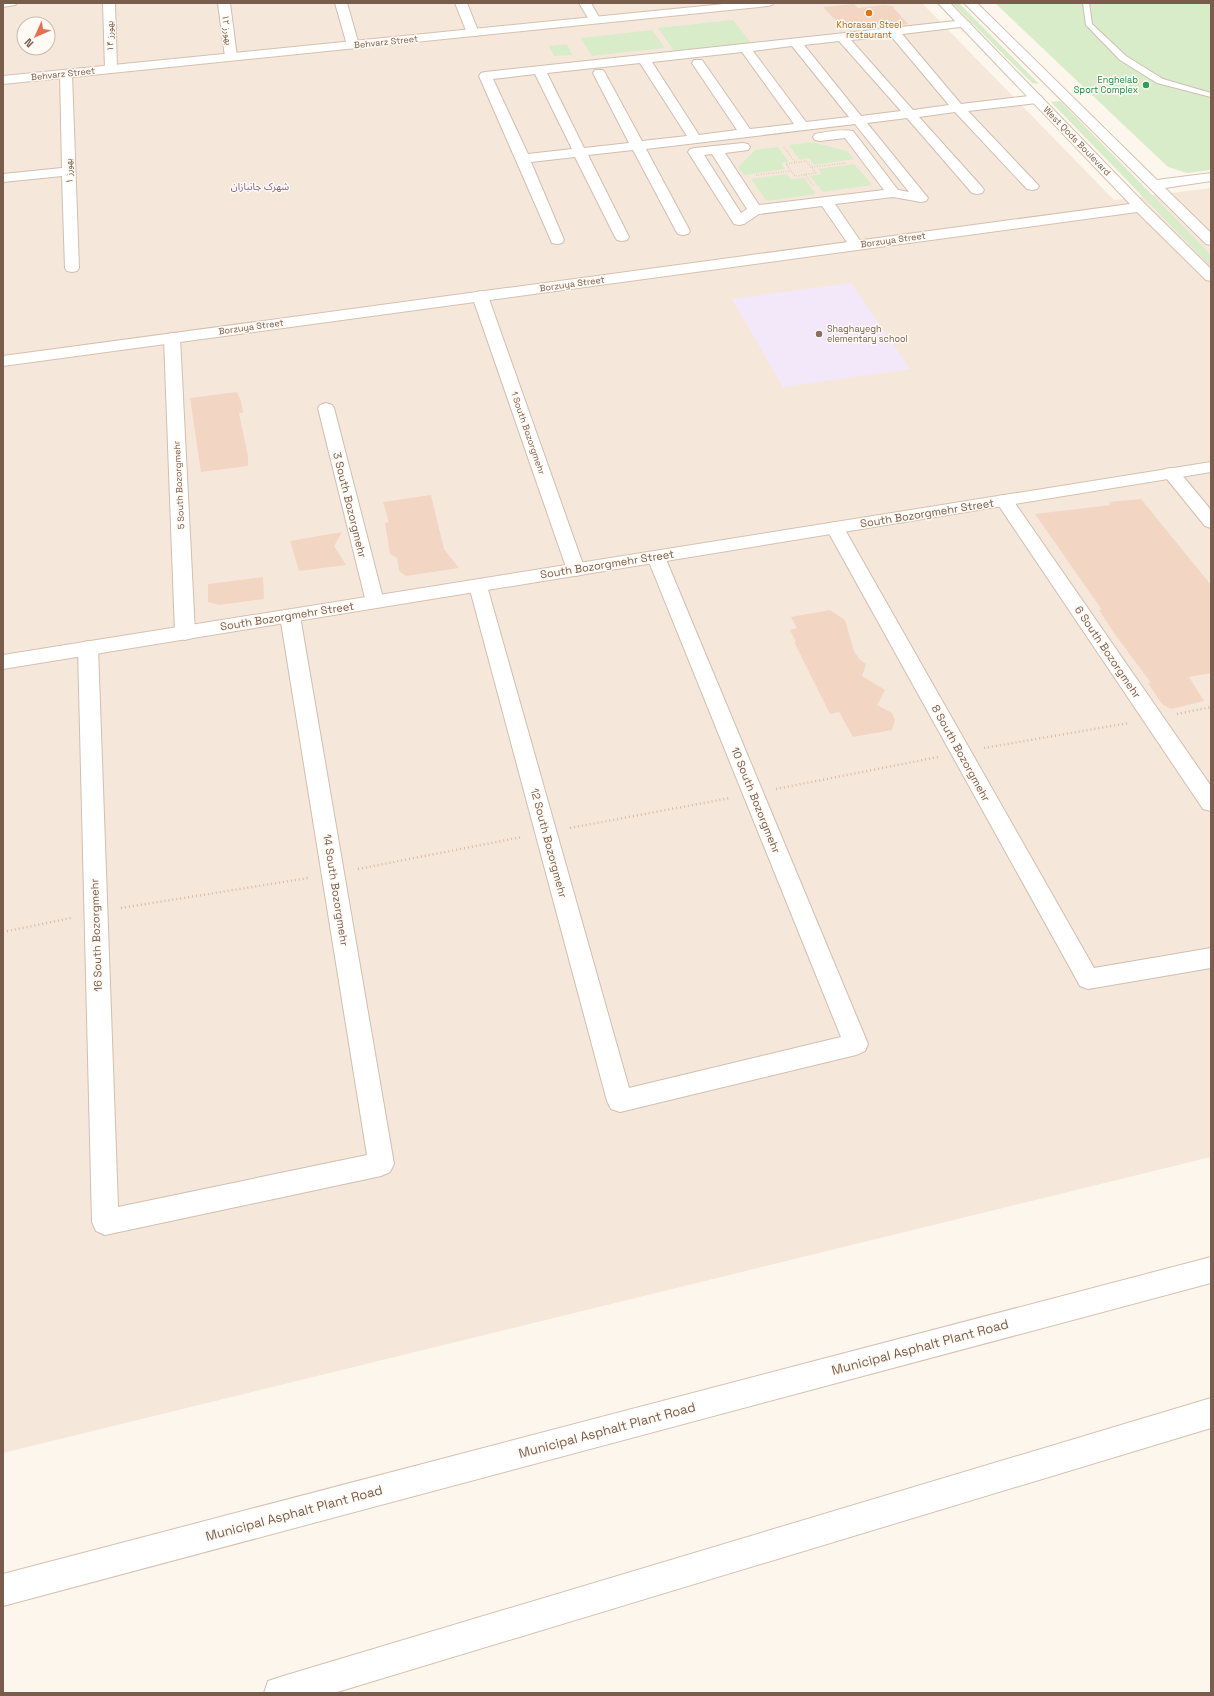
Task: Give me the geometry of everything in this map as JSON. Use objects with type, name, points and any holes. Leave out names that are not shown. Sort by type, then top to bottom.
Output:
[{"type":"street","points":[[3,4],[10,3]]},
{"type":"street","name":"بهورز ۱۴","points":[[109,3],[111,69]]},
{"type":"street","name":"بهورز ۱۲","points":[[224,3],[231,57]]},
{"type":"street","points":[[341,3],[353,45]]},
{"type":"street","points":[[461,3],[473,33]]},
{"type":"street","points":[[584,3],[595,20]]},
{"type":"street","name":"Behvarz Street","points":[[3,80],[473,33],[595,20],[704,6],[768,3]]},
{"type":"street","name":"West Qods Boulevard","points":[[944,3],[1140,207],[1211,277]]},
{"type":"street","points":[[970,3],[1211,241]]},
{"type":"street","points":[[557,240],[523,159],[485,76],[965,24]]},
{"type":"street","points":[[894,32],[958,108],[1032,186]]},
{"type":"street","points":[[843,38],[978,190]]},
{"type":"street","points":[[781,142],[695,152],[739,221],[755,210],[826,201],[893,193],[921,198],[796,43]]},
{"type":"street","points":[[745,48],[803,133]]},
{"type":"street","points":[[644,59],[695,139]]},
{"type":"street","points":[[698,63],[746,133]]},
{"type":"street","points":[[539,70],[622,237]]},
{"type":"street","points":[[599,73],[683,230]]},
{"type":"street","name":"بهورز ۱","points":[[66,74],[72,268]]},
{"type":"street","points":[[803,133],[858,120],[958,108],[1034,96],[1058,90]]},
{"type":"street","points":[[523,159],[746,133],[848,134],[868,132]]},
{"type":"street","points":[[848,134],[893,193]]},
{"type":"street","points":[[716,150],[755,210]]},
{"type":"street","points":[[3,178],[69,171]]},
{"type":"street","points":[[1154,184],[1211,177]]},
{"type":"street","points":[[826,201],[856,245]]},
{"type":"street","name":"Borzuya Street","points":[[3,360],[1140,207]]},
{"type":"street","name":"1 South Bozorgmehr","points":[[480,296],[576,570]]},
{"type":"street","name":"5 South Bozorgmehr","points":[[172,338],[185,633]]},
{"type":"street","name":"3 South Bozorgmehr","points":[[326,408],[375,602]]},
{"type":"street","name":"South Bozorgmehr Street","points":[[3,662],[1211,467]]},
{"type":"street","points":[[1171,473],[1211,522]]},
{"type":"street","name":"6 South Bozorgmehr","points":[[1004,500],[1211,804]]},
{"type":"street","name":"8 South Bozorgmehr","points":[[835,528],[1088,979],[1211,958]]},
{"type":"street","name":"10 South Bozorgmehr","points":[[620,1101],[856,1044],[656,557]]},
{"type":"street","name":"12 South Bozorgmehr","points":[[478,586],[620,1101]]},
{"type":"street","name":"14 South Bozorgmehr","points":[[105,1222],[381,1164],[290,616]]},
{"type":"street","name":"16 South Bozorgmehr","points":[[88,648],[105,1222]]},
{"type":"street","name":"Municipal Asphalt Plant Road","points":[[3,1590],[1211,1270]]},
{"type":"street","points":[[280,1693],[1211,1413]]},
{"type":"lane","points":[[1086,3],[1089,25],[1123,58],[1160,81],[1211,95]]},
{"type":"path","points":[[781,142],[796,162]]},
{"type":"path","points":[[811,167],[868,160]]},
{"type":"path","points":[[806,161],[811,167],[816,173],[795,176],[786,164],[806,161]]},
{"type":"path","points":[[734,178],[791,170]]},
{"type":"path","points":[[3,932],[96,912],[333,873],[753,794],[961,752],[1153,719],[1211,707]]},
{"type":"shaded area","points":[[3,3],[922,3],[1114,200],[1211,188],[1211,1157],[3,1453]]},
{"type":"shaded area","name":"Shaghayegh elementary school","points":[[851,283],[910,369],[783,387],[732,299]]},
{"type":"green space","points":[[952,3],[959,3],[1039,84],[1032,83]]},
{"type":"green space","name":"Enghelab Sport Complex","points":[[995,3],[1211,3],[1211,170],[1187,173],[1168,167]]},
{"type":"green space","points":[[733,20],[751,43],[674,51],[658,28]]},
{"type":"green space","points":[[652,30],[665,48],[592,56],[581,38]]},
{"type":"green space","points":[[567,44],[572,55],[554,56],[549,46]]},
{"type":"green space","points":[[1060,101],[1211,255],[1211,267],[1051,102]]},
{"type":"green space","points":[[811,142],[847,151],[854,159],[814,165],[809,158],[800,160],[789,145]]},
{"type":"green space","points":[[778,147],[789,162],[781,163],[785,169],[744,175],[738,167],[755,150]]},
{"type":"green space","points":[[854,164],[872,185],[823,192],[810,176],[822,174],[818,169]]},
{"type":"green space","points":[[787,174],[791,179],[804,178],[816,194],[767,201],[751,179]]},
{"type":"building","name":"Khorasan Steel restaurant","points":[[854,4],[858,8],[884,5],[892,6],[908,24],[885,27],[871,23],[842,27],[823,7]]},
{"type":"building","points":[[237,392],[241,401],[243,413],[239,413],[248,456],[248,466],[201,472],[190,398]]},
{"type":"building","points":[[431,495],[444,549],[459,568],[406,576],[399,571],[397,558],[390,554],[385,523],[389,522],[383,502]]},
{"type":"building","points":[[1141,499],[1211,585],[1211,673],[1189,677],[1204,701],[1171,709],[1162,704],[1148,683],[1151,683],[1114,633],[1099,610],[1102,610],[1035,514],[1111,505],[1109,502]]},
{"type":"building","points":[[342,532],[334,546],[346,565],[299,571],[290,541]]},
{"type":"building","points":[[263,577],[264,599],[219,605],[208,602],[208,584]]},
{"type":"building","points":[[830,610],[845,620],[854,651],[859,659],[866,664],[862,676],[885,690],[877,705],[892,713],[895,720],[892,730],[853,737],[839,712],[830,714],[794,642],[796,642],[790,630],[797,628],[791,617]]},
{"type":"place","name":"Khorasan Steel restaurant","points":[[869,13]]},
{"type":"place","name":"Enghelab Sport Complex","points":[[1146,85]]},
{"type":"place","name":"Shaghayegh elementary school","points":[[819,334]]},
{"type":"district","name":"شهرک جانبازان","points":[[260,186]]}]
